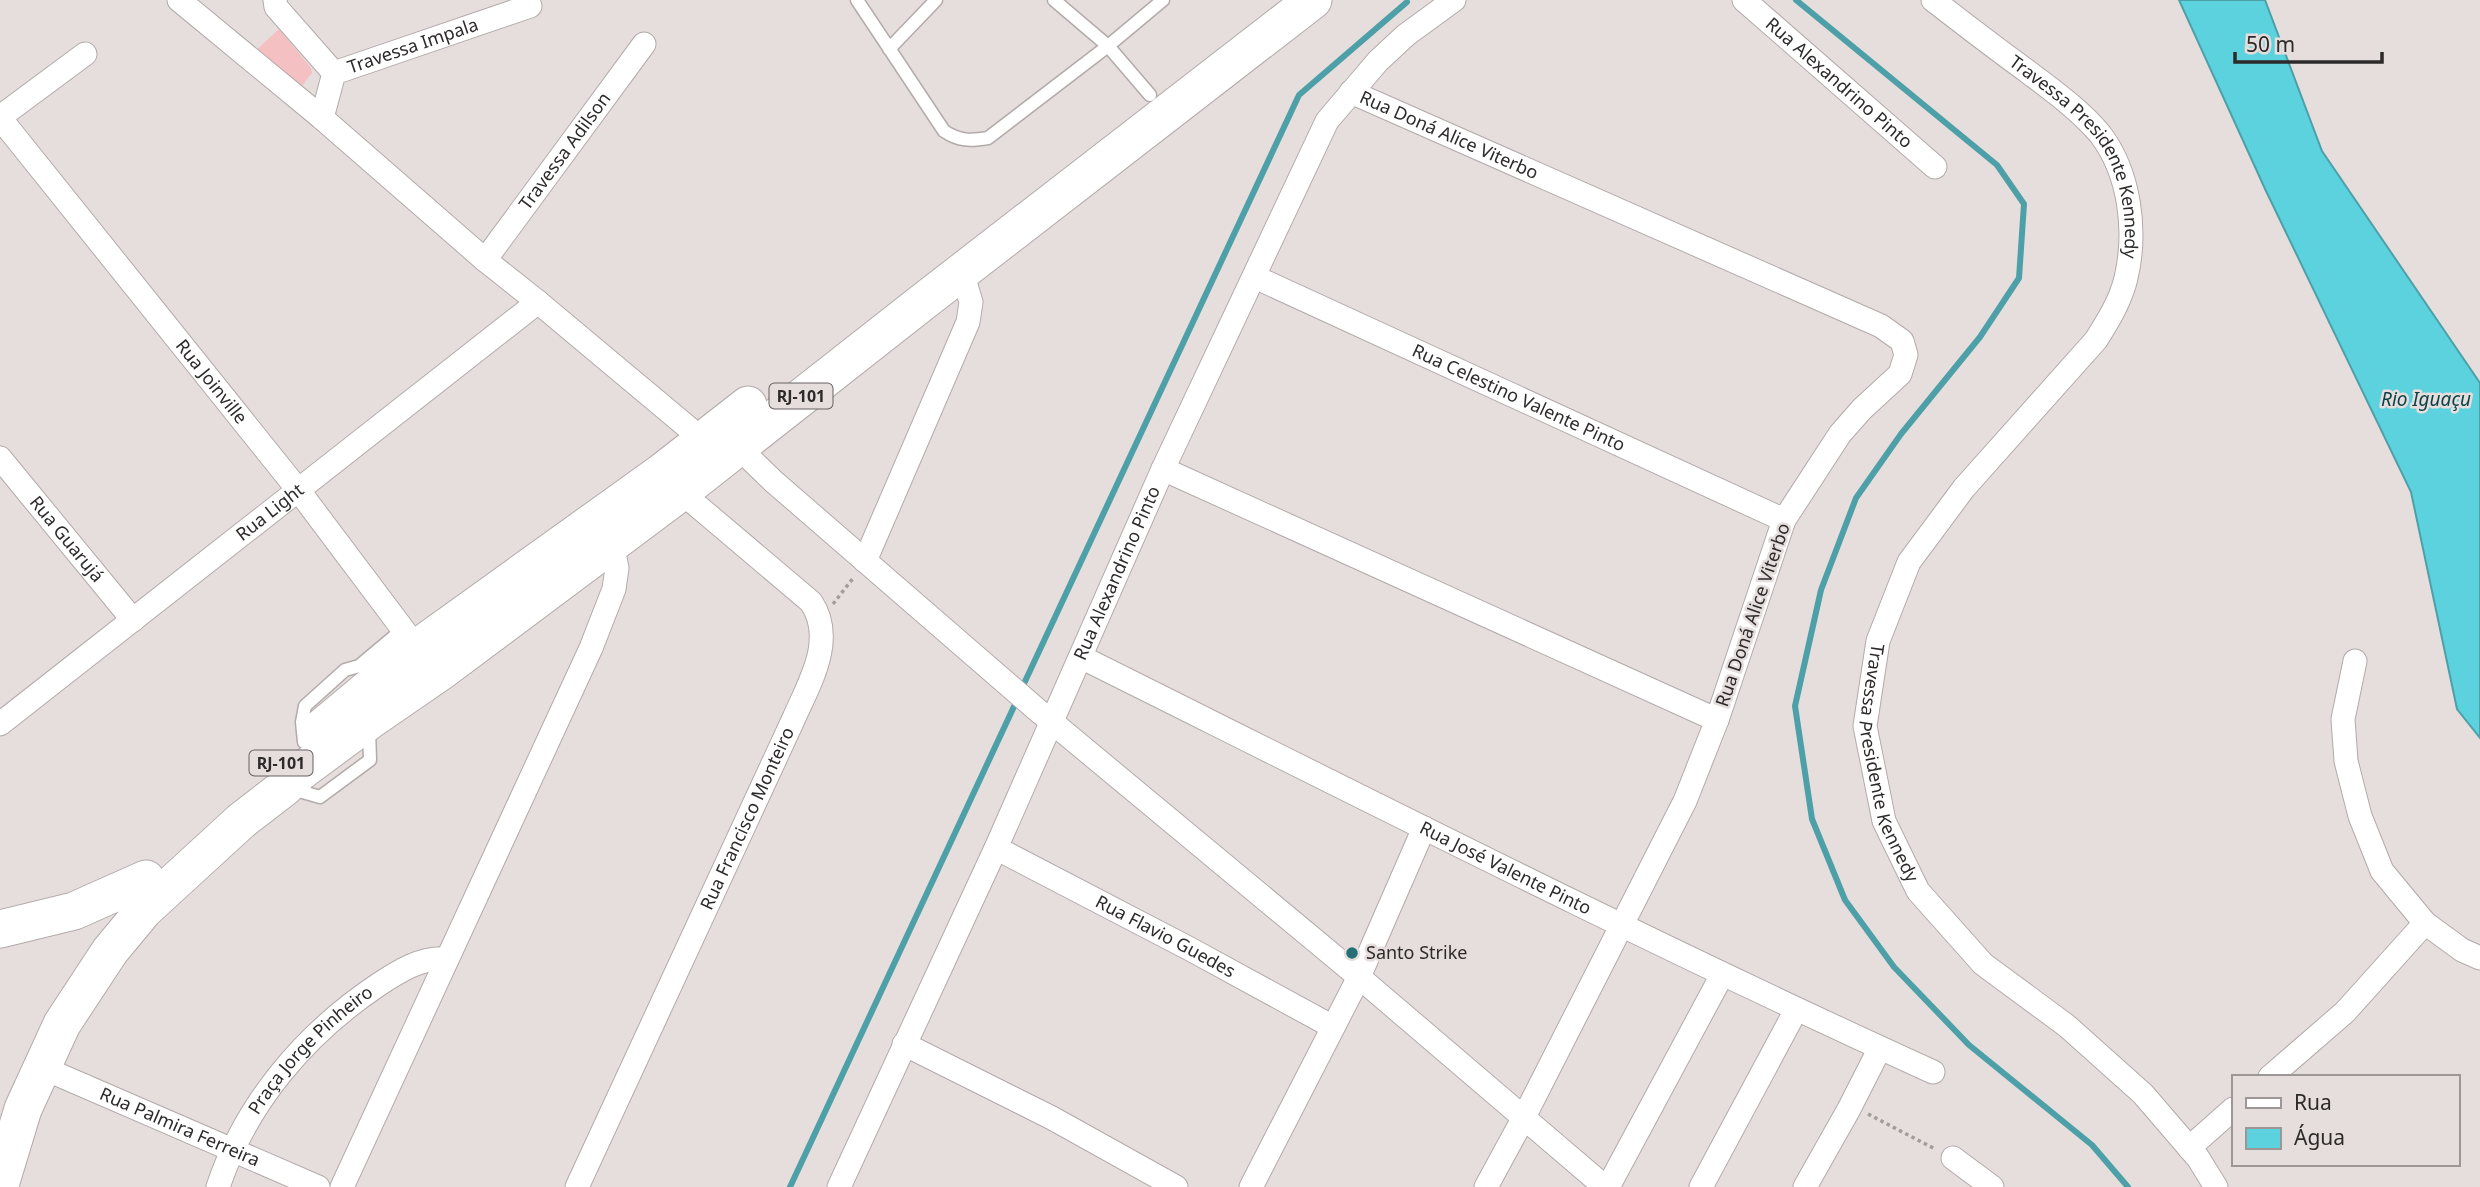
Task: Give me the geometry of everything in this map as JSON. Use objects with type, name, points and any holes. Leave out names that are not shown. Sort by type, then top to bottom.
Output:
[{"type":"main road","name":"RJ-101","points":[[295,764],[369,721],[443,670],[681,492],[720,443],[1150,95],[1277,0]]},
{"type":"main road","name":"RJ-101","points":[[0,1129],[5,1112],[60,991],[135,900],[241,821],[295,764],[373,670],[410,638],[651,480],[720,443],[962,272],[1313,0]]},
{"type":"main road","name":"RJ-101","points":[[0,1185],[23,1109],[62,1024],[110,951],[135,900]]},
{"type":"main road","points":[[0,929],[135,900]]},
{"type":"street","points":[[179,0],[322,118],[485,260],[720,443],[773,481],[1043,715],[1607,1187],[1722,975]]},
{"type":"street","name":"Travessa Impala","points":[[275,0],[276,7],[288,22],[334,73]]},
{"type":"street","name":"Rua Alexandrino Pinto","points":[[1744,0],[1935,167]]},
{"type":"street","name":"Travessa Presidente Kennedy","points":[[1933,0],[2064,99],[2100,134],[2120,168],[2129,203],[2130,244],[2126,278],[2113,312],[2096,340],[1964,488],[1909,562],[1878,641],[1865,726],[1884,821],[1918,891],[1983,964],[2077,1034],[2143,1094],[2189,1148],[2216,1187]]},
{"type":"street","name":"Rua Alexandrino Pinto","points":[[839,1187],[996,848],[1043,715],[1081,657],[1163,469],[1327,121],[1350,92],[1443,2]]},
{"type":"street","name":"Travessa Impala","points":[[334,73],[530,6]]},
{"type":"street","name":"Travessa Adilson","points":[[485,260],[645,44]]},
{"type":"street","points":[[0,118],[85,54]]},
{"type":"street","name":"Travessa Impala","points":[[322,118],[334,73]]},
{"type":"street","name":"Rua Doná Alice Viterbo","points":[[1350,92],[1881,327],[1902,341],[1906,355],[1900,374],[1840,434],[1784,520],[1717,720],[1685,801],[1486,1187]]},
{"type":"street","name":"Rua Joinville","points":[[0,118],[299,491],[410,638]]},
{"type":"street","points":[[865,561],[968,322],[971,302],[962,272]]},
{"type":"street","name":"Rua Celestino Valente Pinto","points":[[1255,277],[1784,520]]},
{"type":"street","name":"Rua Light","points":[[0,724],[538,302]]},
{"type":"street","name":"Rua Guarujá","points":[[0,458],[134,620]]},
{"type":"street","points":[[1163,469],[1717,720]]},
{"type":"street","points":[[681,492],[806,596],[821,621]]},
{"type":"street","points":[[342,1187],[592,648],[614,589],[617,568],[612,542]]},
{"type":"street","name":"Rua Francisco Monteiro","points":[[577,1187],[813,676],[820,651],[821,621]]},
{"type":"street","name":"Rua José Valente Pinto","points":[[1081,657],[1622,927],[1933,1072]]},
{"type":"street","points":[[2355,660],[2343,719],[2346,761],[2360,816],[2382,872],[2425,923],[2462,950],[2480,958]]},
{"type":"street","points":[[1251,1187],[1359,977],[1424,828]]},
{"type":"street","name":"Rua Flavio Guedes","points":[[996,848],[1191,949],[1333,1027]]},
{"type":"street","points":[[2272,1075],[2344,1012],[2425,923]]},
{"type":"street","name":"Praça Jorge Pinheiro","points":[[218,1187],[232,1151],[258,1103],[308,1041],[366,993],[395,974],[424,960],[447,958]]},
{"type":"street","points":[[1701,1187],[1796,1010]]},
{"type":"street","points":[[904,1044],[1052,1118],[1176,1187]]},
{"type":"street","points":[[1805,1187],[1880,1048]]},
{"type":"street","name":"Rua Palmira Ferreira","points":[[43,1068],[318,1187]]},
{"type":"street","points":[[2189,1148],[2232,1110]]},
{"type":"street","points":[[1953,1158],[1992,1187]]},
{"type":"lane","points":[[857,0],[944,131],[955,138],[971,141],[988,138],[1163,0]]},
{"type":"lane","points":[[889,49],[936,0]]},
{"type":"lane","points":[[1054,0],[1108,46],[1150,95]]},
{"type":"path","points":[[821,621],[865,561]]},
{"type":"path","points":[[1851,1105],[1953,1158]]},
{"type":"shaded area","points":[[279,29],[311,68],[312,73],[301,87],[252,54]]},
{"type":"water","name":"Rio Iguaçu","points":[[2179,0],[2265,0],[2322,151],[2480,383],[2480,738],[2457,709],[2411,492],[2266,191]]},
{"type":"waterway","points":[[1796,0],[1997,165],[2024,204],[2019,278],[1980,337],[1901,434],[1856,498],[1821,590],[1795,706],[1812,819],[1845,900],[1894,967],[1969,1045],[2092,1145],[2128,1187]]},
{"type":"waterway","points":[[1021,690],[1299,95],[1407,2]]},
{"type":"waterway","points":[[790,1187],[1017,700]]},
{"type":"place","name":"Santo Strike","points":[[1352,953]]}]
